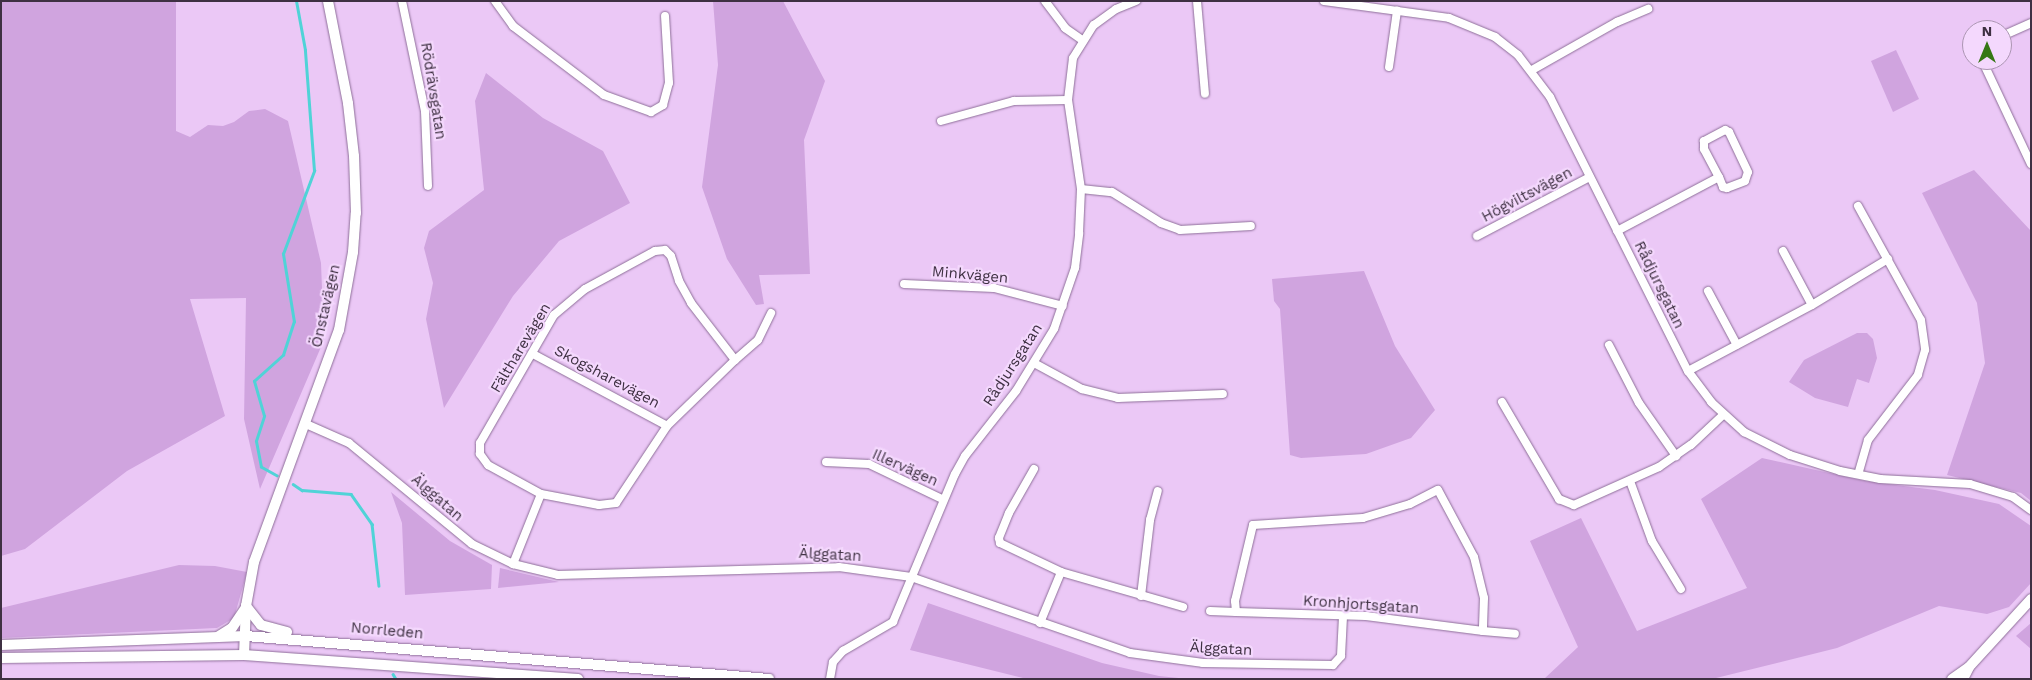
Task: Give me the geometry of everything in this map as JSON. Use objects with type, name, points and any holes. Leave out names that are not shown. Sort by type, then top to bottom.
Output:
[{"type":"main road","name":"Önstavägen","points":[[246,606],[254,562],[339,330],[348,288],[356,213],[348,103],[328,1]]},
{"type":"main road","points":[[1952,679],[1969,667],[2031,600]]},
{"type":"main road","points":[[244,655],[246,606]]},
{"type":"main road","points":[[219,636],[232,628],[246,606]]},
{"type":"main road","points":[[246,606],[261,625],[296,633],[306,639]]},
{"type":"main road","points":[[2014,619],[2031,609]]},
{"type":"main road","name":"Norrleden","points":[[1,645],[246,636],[306,639],[769,679]]},
{"type":"main road","points":[[1,658],[244,655],[578,679]]},
{"type":"main road","points":[[1963,679],[1969,667]]},
{"type":"street","name":"Rödrävsgatan","points":[[402,1],[425,111],[428,186]]},
{"type":"street","points":[[495,1],[513,26],[604,95],[651,112],[663,105],[669,83],[665,16]]},
{"type":"street","points":[[1046,1],[1065,28],[1082,40]]},
{"type":"street","name":"Rådjursgatan","points":[[830,679],[833,662],[842,651],[893,622],[942,499],[965,456],[1034,363],[1063,306],[1074,268],[1081,189],[1068,100],[1069,74],[1082,40],[1104,18],[1136,1]]},
{"type":"street","points":[[1197,1],[1205,94]]},
{"type":"street","name":"Rådjursgatan","points":[[1324,1],[1449,18],[1473,26],[1508,46],[1532,70],[1550,97],[1688,371],[1723,415],[1744,432],[1790,455],[1858,474],[1880,479],[1970,484],[2013,497],[2031,510]]},
{"type":"street","points":[[1532,70],[1626,17],[1648,9]]},
{"type":"street","points":[[1389,67],[1397,11]]},
{"type":"street","points":[[2012,32],[2031,23]]},
{"type":"street","points":[[1987,70],[2031,164]]},
{"type":"street","points":[[941,121],[1014,101],[1068,100]]},
{"type":"street","points":[[1724,130],[1729,132],[1748,177],[1745,181],[1727,188],[1723,186],[1719,177],[1704,149],[1704,141],[1724,130]]},
{"type":"street","name":"Högviltsvägen","points":[[1477,236],[1590,177]]},
{"type":"street","points":[[1617,230],[1719,177]]},
{"type":"street","points":[[1081,189],[1112,192],[1162,223],[1180,230],[1250,226]]},
{"type":"street","points":[[1858,206],[1921,320],[1925,350],[1915,380],[1868,440],[1858,474]]},
{"type":"street","name":"Fältharevägen","points":[[734,360],[691,303],[679,281],[672,256],[665,250],[633,262],[585,288],[564,304],[554,315],[480,443],[480,454],[500,474],[541,494],[599,505],[616,503],[667,426],[734,360],[758,340],[772,313]]},
{"type":"street","points":[[1783,251],[1812,305]]},
{"type":"street","points":[[1688,371],[1812,305],[1888,259]]},
{"type":"street","name":"Minkvägen","points":[[904,284],[994,288],[1063,306]]},
{"type":"street","points":[[1708,291],[1737,345]]},
{"type":"street","points":[[1609,345],[1639,403],[1676,456]]},
{"type":"street","name":"Skogsharevägen","points":[[532,354],[667,426]]},
{"type":"street","points":[[1034,363],[1082,389],[1111,397],[1223,394]]},
{"type":"street","points":[[1502,402],[1560,499],[1579,504],[1630,481],[1676,456],[1723,415]]},
{"type":"street","name":"Älggatan","points":[[306,424],[349,443],[454,533],[513,564],[558,575],[659,570],[839,567],[911,577],[1130,653],[1163,660],[1264,666],[1333,665],[1341,656],[1343,616]]},
{"type":"street","name":"Illervägen","points":[[826,462],[869,464],[942,499]]},
{"type":"street","points":[[1034,469],[1020,489],[999,538],[1000,543],[1061,572],[1183,607]]},
{"type":"street","points":[[1630,481],[1652,541],[1681,589]]},
{"type":"street","points":[[1236,612],[1235,601],[1253,525],[1363,518],[1400,507],[1438,490],[1465,537],[1475,563],[1484,598],[1483,631]]},
{"type":"street","points":[[1141,596],[1150,520],[1158,491]]},
{"type":"street","points":[[513,564],[541,494]]},
{"type":"street","points":[[1040,623],[1061,572]]},
{"type":"street","name":"Kronhjortsgatan","points":[[1210,611],[1343,616],[1515,634]]},
{"type":"shaded area","points":[[1,1],[176,1],[176,131],[190,137],[208,125],[223,126],[234,122],[249,111],[265,109],[288,121],[321,263],[324,340],[260,489],[244,419],[246,298],[190,299],[225,416],[127,471],[25,549],[1,556]]},
{"type":"shaded area","points":[[713,1],[783,1],[825,81],[804,140],[810,274],[759,275],[764,304],[756,305],[727,259],[702,187],[718,65]]},
{"type":"shaded area","points":[[1896,50],[1919,99],[1893,112],[1871,61]]},
{"type":"shaded area","points":[[486,73],[543,118],[603,151],[630,203],[559,241],[513,296],[444,408],[426,319],[433,283],[424,248],[429,231],[484,190],[475,101]]},
{"type":"shaded area","points":[[1974,170],[2031,231],[2031,501],[2021,493],[1947,475],[1985,363],[1977,303],[1922,193]]},
{"type":"shaded area","points":[[1364,271],[1395,346],[1435,410],[1411,438],[1366,454],[1301,458],[1290,455],[1280,309],[1274,301],[1272,279]]},
{"type":"shaded area","points":[[1857,333],[1867,333],[1873,339],[1877,358],[1869,383],[1857,379],[1848,407],[1815,398],[1789,382],[1804,360]]},
{"type":"shaded area","points":[[1762,458],[1865,481],[1935,490],[1999,504],[2031,526],[2031,583],[2009,607],[1987,614],[1939,606],[1837,648],[1712,679],[1544,679],[1578,647],[1530,541],[1581,518],[1637,631],[1747,588],[1701,499]]},
{"type":"shaded area","points":[[391,492],[450,541],[492,565],[491,589],[405,595],[402,523]]},
{"type":"shaded area","points":[[179,565],[215,566],[247,572],[234,618],[217,628],[1,638],[1,608]]},
{"type":"shaded area","points":[[500,568],[559,582],[498,588]]},
{"type":"shaded area","points":[[928,603],[1102,663],[1159,676],[1188,679],[1027,679],[910,650]]},
{"type":"shaded area","points":[[2031,623],[2031,649],[2016,636]]},
{"type":"waterway","points":[[277,476],[261,467],[256,441],[264,416],[254,381],[283,355],[294,322],[283,254],[314,171],[305,50],[296,1]]},
{"type":"waterway","points":[[293,484],[302,490],[351,494],[372,524],[379,586]]},
{"type":"waterway","points":[[393,674],[396,679]]}]
